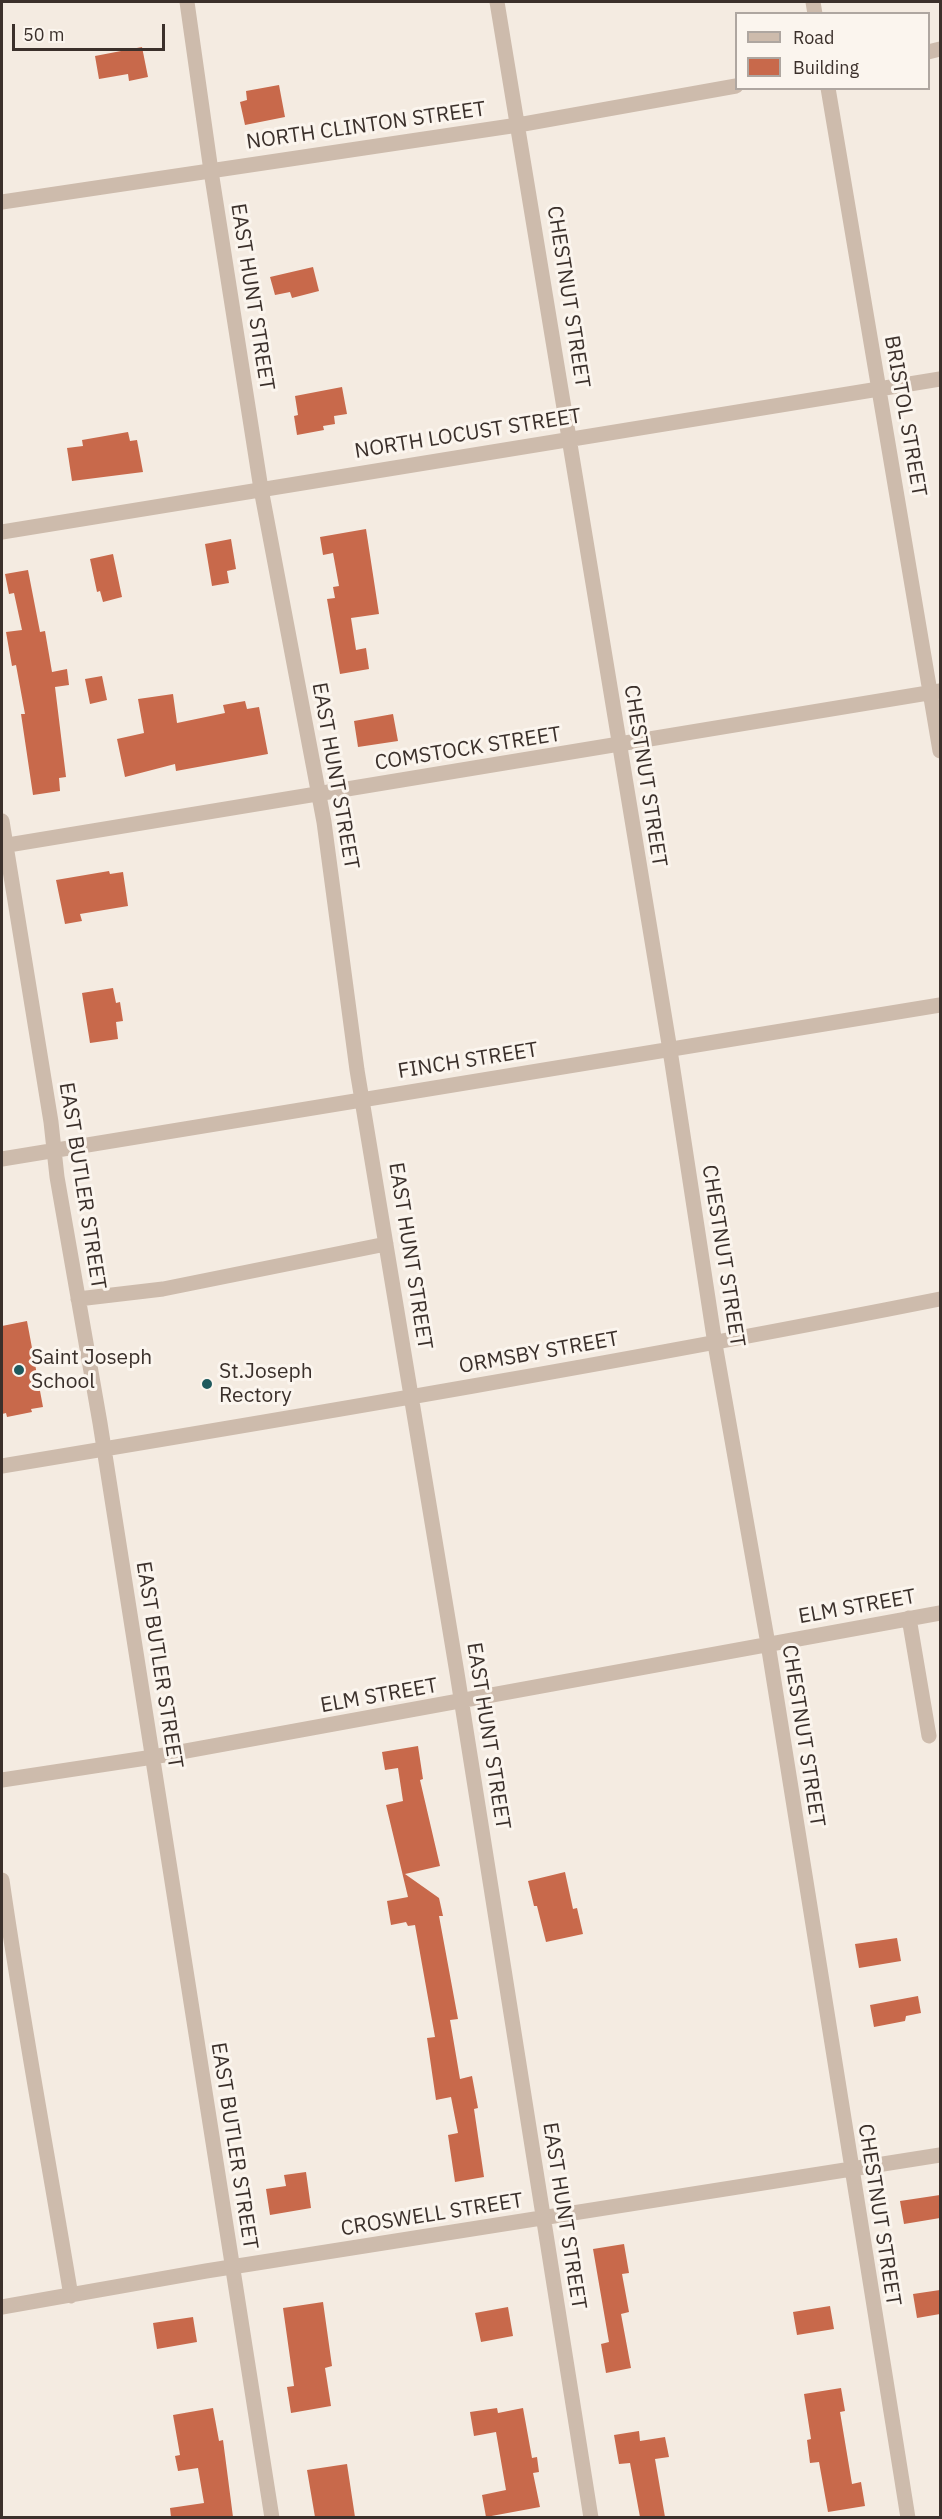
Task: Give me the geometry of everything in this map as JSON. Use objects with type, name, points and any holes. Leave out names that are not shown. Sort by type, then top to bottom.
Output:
[{"type":"street","name":"EAST HUNT STREET","points":[[187,2],[261,489],[319,795],[357,1070],[364,1100],[462,1702],[591,2517]]},
{"type":"street","name":"CHESTNUT STREET","points":[[497,2],[670,1050],[715,1344],[768,1644],[850,2169],[908,2517]]},
{"type":"street","name":"NORTH CLINTON STREET","points":[[2,202],[518,125],[735,86]]},
{"type":"street","name":"BRISTOL STREET","points":[[828,90],[879,389],[936,692],[940,751]]},
{"type":"street","name":"NORTH LOCUST STREET","points":[[2,532],[940,379]]},
{"type":"street","name":"COMSTOCK STREET","points":[[4,845],[936,692]]},
{"type":"street","name":"EAST BUTLER STREET","points":[[2,821],[57,1177],[153,1757],[272,2517]]},
{"type":"street","name":"FINCH STREET","points":[[2,1159],[940,1005]]},
{"type":"street","points":[[78,1299],[163,1289],[386,1244]]},
{"type":"street","name":"ORMSBY STREET","points":[[2,1466],[715,1344],[940,1299]]},
{"type":"street","name":"ELM STREET","points":[[2,1780],[153,1757],[462,1702],[940,1613]]},
{"type":"street","points":[[909,1618],[929,1736]]},
{"type":"street","points":[[2,1880],[19,2002],[41,2115],[70,2296]]},
{"type":"street","name":"CROSWELL STREET","points":[[2,2307],[940,2155]]},
{"type":"building","points":[[142,47],[148,77],[129,81],[128,74],[99,79],[95,56]]},
{"type":"building","points":[[279,85],[285,117],[245,125],[240,102],[247,100],[246,91]]},
{"type":"building","points":[[313,267],[319,291],[292,298],[290,292],[275,295],[270,277]]},
{"type":"building","points":[[342,387],[347,414],[334,416],[335,424],[323,426],[324,430],[297,435],[294,416],[298,415],[295,396]]},
{"type":"building","points":[[128,432],[130,441],[137,440],[143,472],[72,481],[67,448],[83,446],[82,440]]},
{"type":"building","points":[[366,529],[379,614],[351,618],[356,650],[366,648],[369,669],[340,674],[327,599],[335,598],[333,587],[339,586],[333,553],[323,555],[320,537]]},
{"type":"building","points":[[231,539],[236,569],[227,571],[229,583],[212,586],[205,544]]},
{"type":"building","points":[[113,554],[122,597],[103,602],[100,591],[97,592],[90,559]]},
{"type":"building","points":[[28,570],[40,632],[45,631],[52,672],[67,669],[69,685],[55,687],[66,777],[59,778],[60,791],[33,795],[21,714],[25,714],[16,665],[12,666],[6,632],[22,630],[14,593],[9,594],[5,574]]},
{"type":"building","points":[[102,676],[107,700],[90,704],[85,679]]},
{"type":"building","points":[[173,694],[177,723],[225,713],[223,705],[245,701],[247,709],[259,707],[268,754],[176,771],[175,764],[125,777],[117,739],[144,733],[138,699]]},
{"type":"building","points":[[393,714],[398,741],[358,747],[354,721]]},
{"type":"building","points":[[109,871],[110,874],[123,872],[128,906],[80,914],[82,921],[65,924],[56,880]]},
{"type":"building","points":[[113,988],[116,1003],[120,1002],[123,1021],[116,1022],[118,1039],[90,1043],[82,993]]},
{"type":"building","name":"Saint Joseph School","points":[[27,1321],[43,1407],[31,1409],[32,1412],[7,1417],[6,1413],[2,1414],[2,1326]]},
{"type":"building","points":[[418,1746],[423,1779],[420,1780],[440,1866],[405,1874],[439,1898],[443,1916],[439,1916],[458,2019],[450,2020],[460,2079],[472,2076],[478,2108],[474,2109],[484,2177],[455,2182],[448,2135],[458,2133],[451,2097],[436,2100],[427,2038],[435,2037],[415,1925],[408,1926],[406,1922],[391,1925],[387,1901],[408,1897],[386,1805],[403,1801],[398,1768],[385,1770],[382,1752]]},
{"type":"building","points":[[565,1872],[573,1909],[577,1908],[583,1934],[546,1942],[528,1881]]},
{"type":"building","points":[[897,1938],[901,1961],[859,1968],[855,1944]]},
{"type":"building","points":[[918,1996],[921,2013],[906,2016],[905,2021],[874,2027],[870,2005]]},
{"type":"building","points":[[306,2172],[311,2208],[270,2215],[266,2189],[286,2186],[284,2175]]},
{"type":"building","points":[[940,2195],[940,2218],[904,2224],[900,2201]]},
{"type":"building","points":[[624,2244],[629,2273],[622,2274],[629,2312],[621,2314],[631,2368],[606,2373],[601,2344],[609,2342],[593,2249]]},
{"type":"building","points":[[940,2290],[940,2314],[917,2318],[913,2294]]},
{"type":"building","points":[[323,2302],[332,2366],[325,2368],[331,2406],[291,2413],[287,2387],[294,2386],[283,2308]]},
{"type":"building","points":[[830,2306],[834,2329],[797,2335],[793,2312]]},
{"type":"building","points":[[508,2307],[513,2336],[481,2342],[475,2313]]},
{"type":"building","points":[[193,2317],[197,2342],[157,2349],[153,2323]]},
{"type":"building","points":[[841,2388],[845,2411],[840,2412],[852,2484],[861,2482],[865,2506],[828,2512],[819,2462],[810,2463],[807,2440],[811,2439],[804,2394]]},
{"type":"building","points":[[213,2408],[219,2441],[223,2440],[233,2517],[171,2517],[170,2508],[204,2503],[198,2468],[178,2471],[175,2456],[180,2455],[173,2415]]},
{"type":"building","points":[[497,2408],[498,2413],[523,2408],[532,2458],[537,2457],[539,2472],[533,2473],[540,2507],[486,2517],[482,2495],[506,2490],[496,2432],[474,2436],[470,2412]]},
{"type":"building","points":[[639,2431],[640,2441],[665,2437],[669,2457],[655,2459],[665,2517],[640,2517],[630,2463],[619,2464],[614,2435]]},
{"type":"building","points":[[347,2464],[355,2517],[315,2517],[307,2470]]},
{"type":"place","name":"Saint Joseph School","points":[[19,1370]]},
{"type":"place","name":"St.Joseph Rectory","points":[[207,1384]]}]
